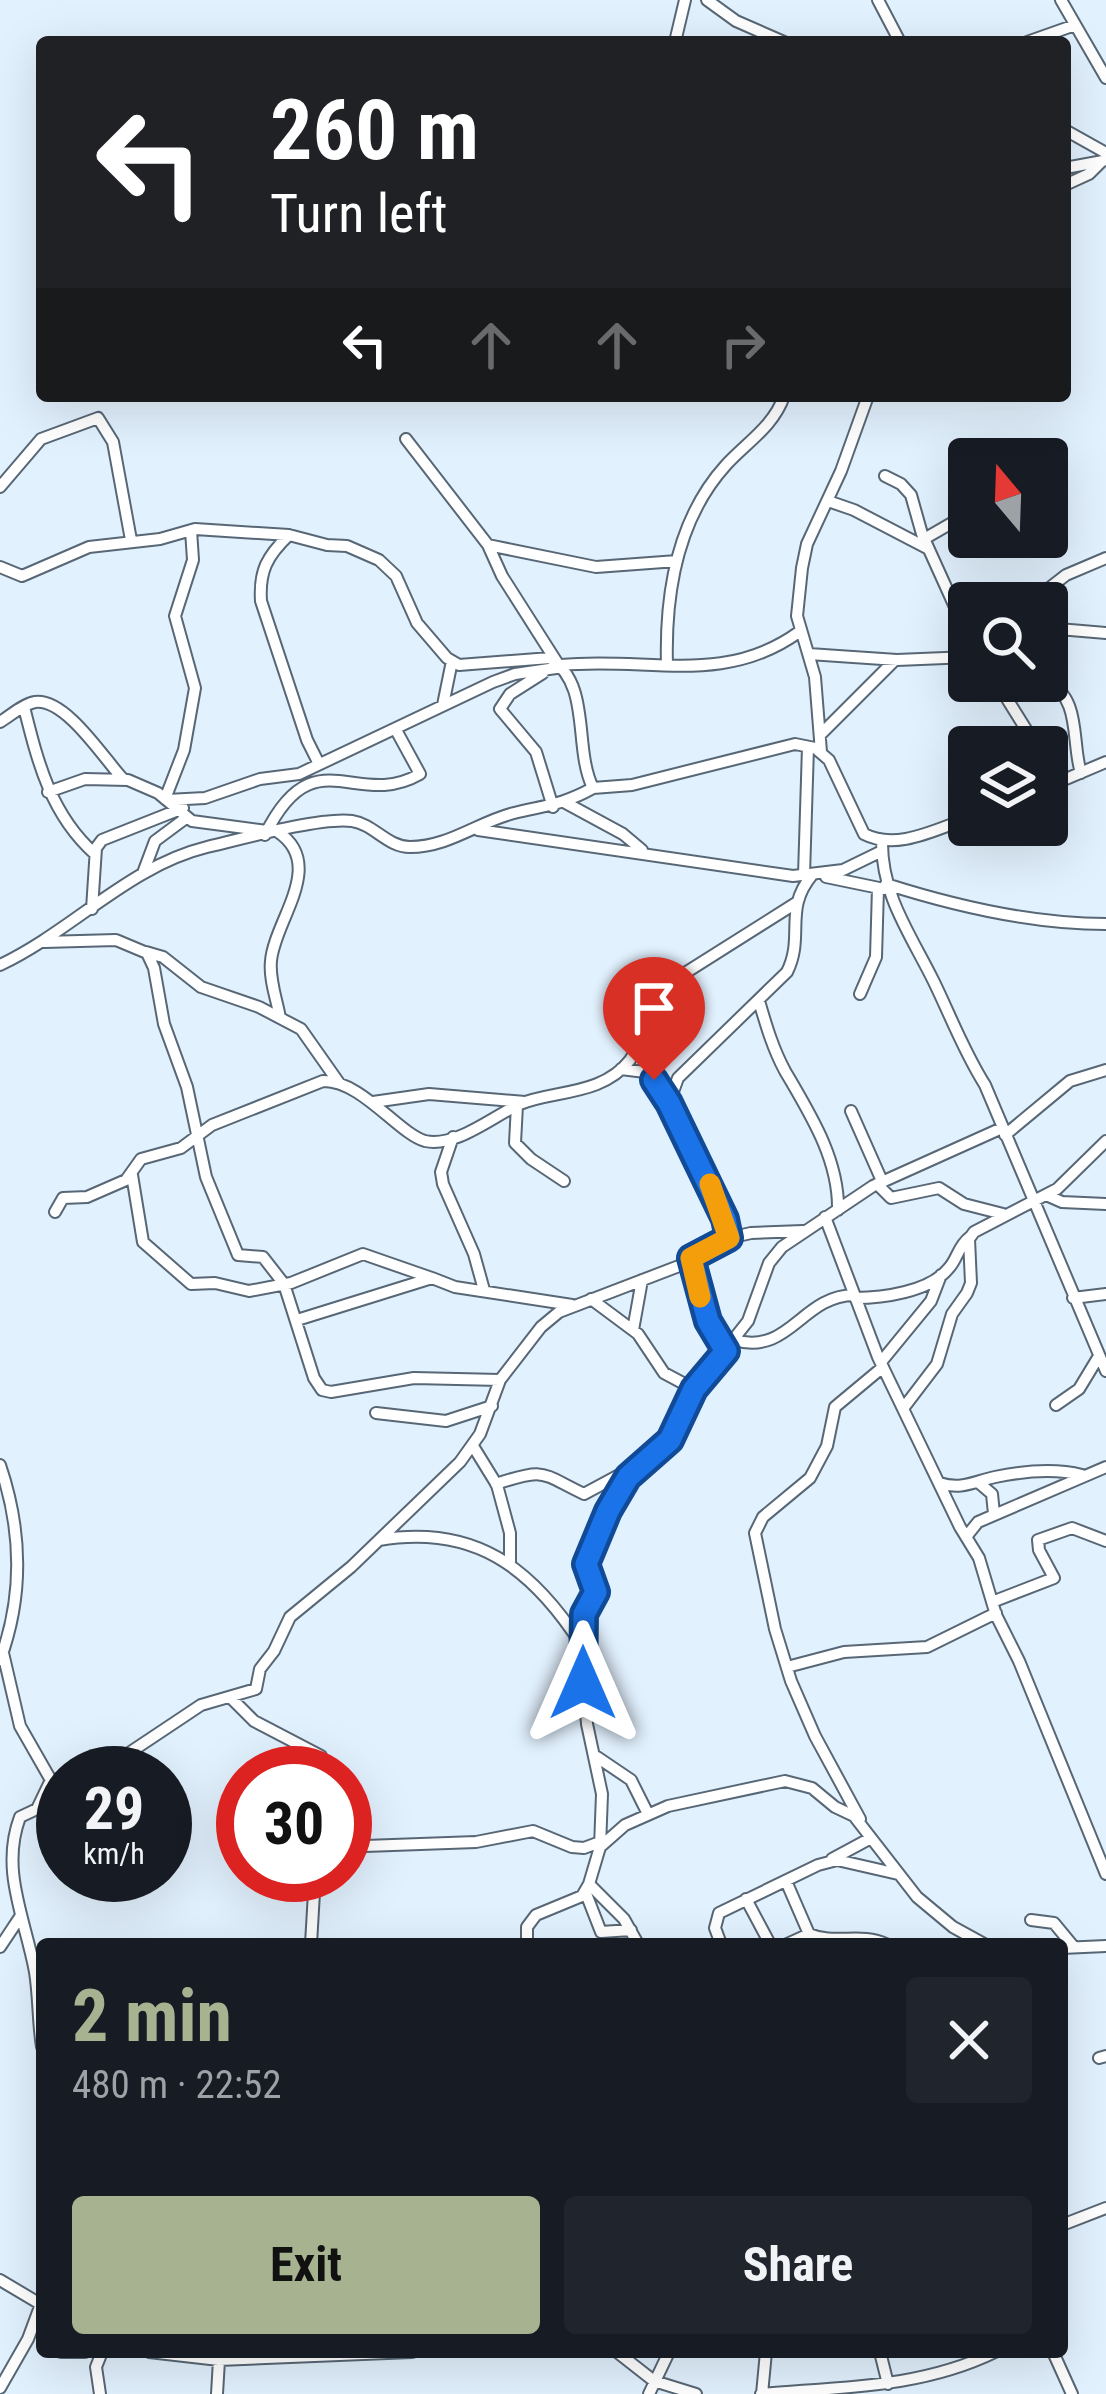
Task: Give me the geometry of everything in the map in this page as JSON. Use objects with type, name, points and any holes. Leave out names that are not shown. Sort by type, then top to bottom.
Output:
[{"type":"street","points":[[677,36],[686,0]]},
{"type":"street","points":[[707,0],[736,21],[770,36]]},
{"type":"street","points":[[878,0],[897,36]]},
{"type":"street","points":[[1060,0],[1105,74]]},
{"type":"street","points":[[1045,36],[1075,25]]},
{"type":"street","points":[[1071,134],[1105,158]]},
{"type":"street","points":[[1071,166],[1105,158]]},
{"type":"street","points":[[1071,182],[1089,174],[1105,158]]},
{"type":"street","points":[[668,665],[666,621],[677,561],[702,497],[726,465],[773,420],[781,402]]},
{"type":"street","points":[[820,734],[809,654],[797,616],[807,544],[866,402]]},
{"type":"street","points":[[0,487],[41,439],[98,418],[113,442],[131,541]]},
{"type":"street","points":[[406,439],[488,545],[502,576],[573,683],[584,767],[592,788]]},
{"type":"street","points":[[885,476],[911,495],[927,544],[948,583]]},
{"type":"street","points":[[828,501],[927,544]]},
{"type":"street","points":[[927,544],[948,528]]},
{"type":"street","points":[[0,567],[22,576],[80,550],[191,530],[289,535],[347,546],[379,560],[396,576],[417,623],[452,661],[550,658],[561,665]]},
{"type":"street","points":[[166,799],[184,750],[194,688],[175,616],[193,560],[191,530]]},
{"type":"street","points":[[289,535],[263,565],[261,602],[307,740],[320,764]]},
{"type":"street","points":[[488,545],[596,567],[677,561]]},
{"type":"street","points":[[1057,582],[1106,558]]},
{"type":"street","points":[[1068,630],[1106,633]]},
{"type":"street","points":[[647,854],[623,834],[558,805],[536,752],[500,709],[510,694],[561,665],[616,661],[700,668],[770,652],[799,632]]},
{"type":"street","points":[[809,654],[895,660],[948,657]]},
{"type":"street","points":[[669,1103],[678,1078],[787,972],[795,955],[796,903],[811,875],[814,750],[820,734],[895,660]]},
{"type":"street","points":[[442,705],[452,661]]},
{"type":"street","points":[[143,873],[154,841],[205,799],[260,779],[299,775],[515,674],[546,671]]},
{"type":"street","points":[[0,722],[41,702],[77,722],[123,779]]},
{"type":"street","points":[[1067,702],[1081,773]]},
{"type":"street","points":[[23,707],[49,792],[63,820],[95,854]]},
{"type":"street","points":[[270,833],[282,802],[310,783],[340,779],[374,784],[420,774],[396,730]]},
{"type":"street","points":[[0,965],[44,942],[143,873],[205,848],[356,821],[395,844],[446,842],[513,813],[558,805],[592,788],[632,785],[795,744],[814,750],[843,785],[864,834],[882,845]]},
{"type":"street","points":[[1068,779],[1106,762]]},
{"type":"street","points":[[49,792],[86,779],[123,779],[143,785],[207,826],[270,833],[293,848],[299,874],[271,958],[280,1018]]},
{"type":"street","points":[[166,799],[205,799]]},
{"type":"street","points":[[92,909],[95,854],[102,840],[182,814]]},
{"type":"street","points":[[811,875],[843,870],[882,845],[948,825]]},
{"type":"street","points":[[475,830],[727,868],[811,875],[1036,919],[1106,924]]},
{"type":"street","points":[[860,994],[875,958],[884,887],[882,845]]},
{"type":"street","points":[[884,887],[985,1085],[1103,1359],[1079,1389],[1056,1405]]},
{"type":"street","points":[[44,942],[116,940],[164,957],[201,987],[301,1029],[339,1083],[425,1141],[453,1137],[521,1104],[577,1093],[621,1069],[634,1055],[660,995],[674,980],[796,903]]},
{"type":"street","points":[[146,952],[194,1115],[206,1177],[238,1255],[262,1257],[284,1284],[322,1390],[414,1378],[500,1380]]},
{"type":"street","points":[[759,1000],[784,1070],[829,1155],[838,1210]]},
{"type":"street","points":[[621,1069],[645,1072],[669,1103],[712,1188],[729,1238]]},
{"type":"street","points":[[528,1938],[527,1927],[536,1915],[579,1899],[600,1844],[603,1812],[597,1757],[587,1724],[582,1647],[584,1614],[596,1592],[586,1564],[589,1551],[619,1490],[639,1465],[670,1440],[694,1389],[730,1345],[759,1296],[769,1263],[803,1231],[880,1183],[1004,1132],[1070,1082],[1106,1070]]},
{"type":"street","points":[[55,1212],[64,1198],[87,1197],[132,1175],[141,1159],[181,1148],[212,1125],[322,1082],[339,1083]]},
{"type":"street","points":[[373,1102],[429,1094],[521,1104]]},
{"type":"street","points":[[521,1104],[514,1143],[564,1180]]},
{"type":"street","points":[[850,1111],[891,1198],[939,1188],[964,1204],[1003,1214]]},
{"type":"street","points":[[194,1115],[212,1125]]},
{"type":"street","points":[[453,1137],[441,1172],[443,1184],[474,1254],[484,1290]]},
{"type":"street","points":[[972,1938],[917,1898],[898,1874],[861,1823],[814,1736],[787,1667],[756,1545],[758,1525],[810,1478],[827,1446],[836,1407],[882,1364],[970,1238],[1003,1214],[1058,1189],[1106,1142]]},
{"type":"street","points":[[132,1175],[143,1242],[191,1284],[215,1283],[239,1292],[284,1284],[363,1254],[455,1287],[575,1305]]},
{"type":"street","points":[[1046,1195],[1062,1202],[1106,1204]]},
{"type":"street","points":[[825,1217],[882,1364],[984,1572],[994,1608],[1106,1874]]},
{"type":"street","points":[[140,1746],[201,1705],[256,1689],[260,1669],[290,1617],[444,1482],[473,1445],[500,1380],[541,1327],[575,1305],[642,1280],[729,1238],[803,1231]]},
{"type":"street","points":[[904,1406],[938,1364],[952,1315],[967,1293],[970,1238]]},
{"type":"street","points":[[691,1258],[708,1321],[730,1345],[774,1341],[818,1306],[919,1287],[941,1276]]},
{"type":"street","points":[[297,1320],[432,1278]]},
{"type":"street","points":[[633,1330],[642,1280]]},
{"type":"street","points":[[1073,1298],[1106,1294]]},
{"type":"street","points":[[591,1299],[633,1330],[664,1373],[694,1389]]},
{"type":"street","points":[[376,1413],[443,1421],[492,1406]]},
{"type":"street","points":[[473,1445],[496,1484],[510,1533],[510,1562]]},
{"type":"street","points":[[0,1465],[19,1548],[14,1608],[1,1656],[20,1726],[36,1746]]},
{"type":"street","points":[[496,1484],[538,1472],[584,1494],[618,1472],[639,1465]]},
{"type":"street","points":[[966,1537],[978,1522],[1106,1467]]},
{"type":"street","points":[[939,1483],[965,1488],[1038,1471],[1085,1475]]},
{"type":"street","points":[[979,1483],[992,1494],[994,1514]]},
{"type":"street","points":[[787,1667],[844,1652],[927,1647],[1054,1578],[1038,1540],[1072,1528],[1106,1541]]},
{"type":"street","points":[[376,1540],[452,1539],[510,1562],[560,1612],[582,1647]]},
{"type":"street","points":[[230,1697],[254,1721],[302,1746]]},
{"type":"street","points":[[597,1757],[631,1780],[648,1814]]},
{"type":"street","points":[[372,1845],[476,1842],[533,1831],[584,1848],[668,1806],[785,1781],[812,1787],[861,1823]]},
{"type":"street","points":[[36,1809],[20,1817],[9,1846],[36,1986]]},
{"type":"street","points":[[719,1938],[719,1912],[871,1838]]},
{"type":"street","points":[[828,1862],[898,1874]]},
{"type":"street","points":[[787,1881],[803,1926],[809,1934],[824,1938]]},
{"type":"street","points":[[587,1888],[598,1930],[631,1930]]},
{"type":"street","points":[[587,1888],[635,1938]]},
{"type":"street","points":[[746,1899],[767,1938]]},
{"type":"street","points":[[311,1938],[313,1902]]},
{"type":"street","points":[[0,1947],[20,1917]]},
{"type":"street","points":[[1031,1920],[1054,1923],[1062,1938]]},
{"type":"street","points":[[800,1938],[809,1934]]},
{"type":"street","points":[[1068,1947],[1106,1946]]},
{"type":"street","points":[[1068,2223],[1106,2208]]},
{"type":"street","points":[[0,2280],[36,2298]]},
{"type":"street","points":[[0,2388],[36,2316]]},
{"type":"street","points":[[100,2358],[96,2367],[100,2394]]},
{"type":"street","points":[[202,2358],[267,2358]]},
{"type":"street","points":[[625,2358],[654,2380],[696,2394]]},
{"type":"street","points":[[649,2394],[666,2358]]},
{"type":"street","points":[[765,2358],[762,2394],[888,2384],[942,2374],[981,2358]]},
{"type":"street","points":[[882,2358],[888,2384]]},
{"type":"street","points":[[1056,2358],[1072,2394]]},
{"type":"street","points":[[217,2394],[219,2360]]},
{"type":"slow traffic","points":[[700,1297],[691,1258],[729,1238],[710,1184]]},
{"type":"route","points":[[583,1683],[584,1614],[596,1592],[586,1564],[596,1532],[628,1477],[670,1440],[694,1389],[726,1351],[708,1321],[691,1258],[729,1238],[725,1219],[654,1080]]}]
